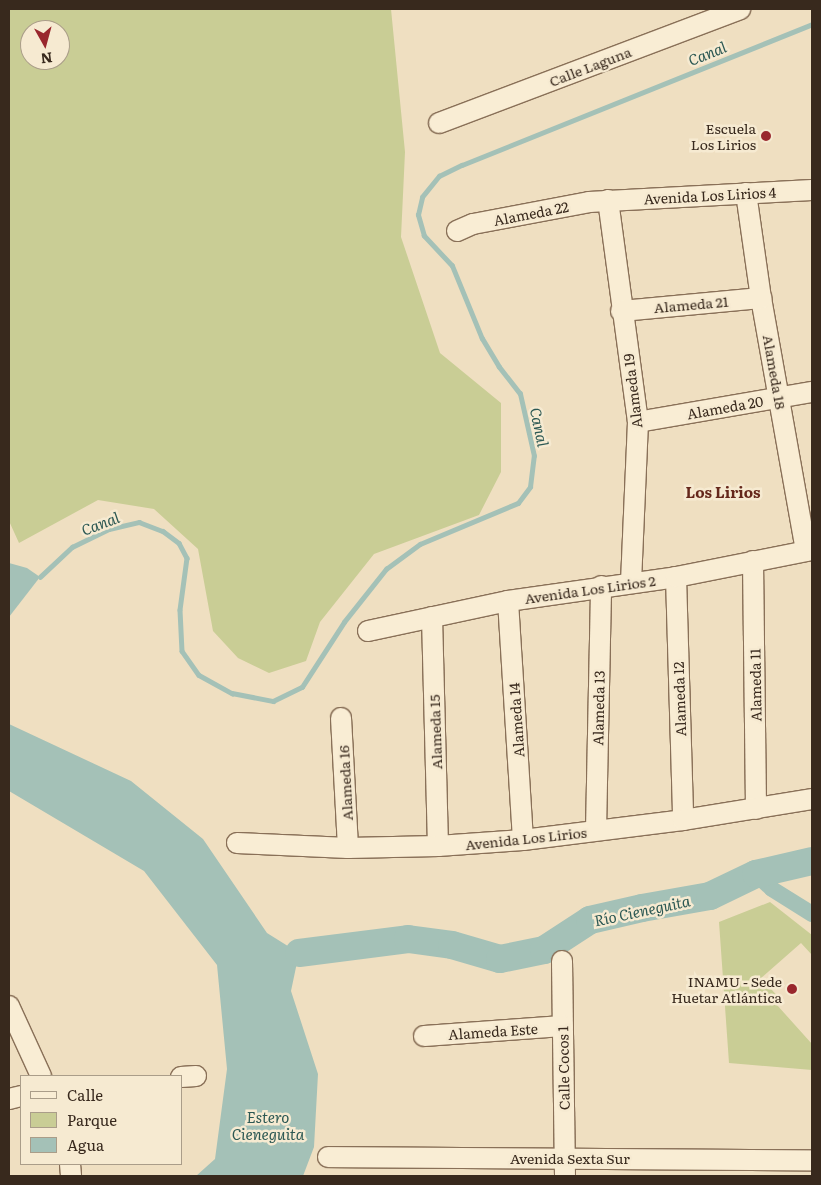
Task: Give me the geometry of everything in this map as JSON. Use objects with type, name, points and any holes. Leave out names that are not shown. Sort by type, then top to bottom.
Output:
[{"type":"street","name":"Calle Laguna","points":[[439,123],[740,9]]},
{"type":"street","name":"Avenida Los Lirios 4","points":[[608,200],[812,190]]},
{"type":"street","name":"Alameda 18","points":[[746,193],[761,298],[809,551]]},
{"type":"street","name":"Alameda 22","points":[[457,231],[473,224],[608,200]]},
{"type":"street","name":"Alameda 19","points":[[608,200],[621,311],[638,422],[631,583]]},
{"type":"street","name":"Alameda 21","points":[[621,311],[761,298]]},
{"type":"street","name":"Alameda 20","points":[[638,422],[812,392]]},
{"type":"street","name":"Avenida Los Lirios 2","points":[[368,631],[508,601],[601,586],[676,577],[809,551]]},
{"type":"street","name":"Alameda 11","points":[[753,561],[756,809]]},
{"type":"street","name":"Alameda 12","points":[[676,577],[683,820]]},
{"type":"street","name":"Alameda 13","points":[[596,830],[601,586]]},
{"type":"street","name":"Alameda 14","points":[[508,601],[523,840]]},
{"type":"street","name":"Alameda 15","points":[[432,617],[438,846]]},
{"type":"street","name":"Alameda 16","points":[[342,718],[348,848]]},
{"type":"street","name":"Avenida Los Lirios","points":[[237,843],[348,848],[438,846],[523,840],[683,820],[812,799]]},
{"type":"street","name":"Calle Cocos 1","points":[[562,960],[564,1167]]},
{"type":"street","points":[[9,1006],[41,1075]]},
{"type":"street","name":"Alameda Este","points":[[424,1036],[562,1026]]},
{"type":"street","name":"Avenida Sexta Sur","points":[[328,1157],[564,1167],[812,1160]]},
{"type":"green space","points":[[9,9],[391,9],[405,152],[401,237],[440,353],[501,403],[501,472],[479,515],[374,554],[320,622],[306,661],[269,673],[238,658],[213,631],[198,549],[154,509],[98,500],[19,543],[9,521]]},
{"type":"green space","points":[[770,902],[812,935],[812,955],[801,943],[761,978],[781,1000],[777,1005],[812,1044],[812,1070],[729,1063],[719,922]]},
{"type":"water","points":[[9,563],[27,568],[40,577],[9,617]]},
{"type":"water","name":"Estero Cieneguita","points":[[9,724],[131,781],[203,839],[267,933],[299,953],[291,991],[318,1074],[314,1147],[303,1176],[196,1176],[215,1159],[227,1069],[217,965],[144,871],[9,791]]},
{"type":"waterway","name":"Canal","points":[[40,577],[72,547],[109,529],[139,522],[163,531],[179,543],[187,558],[180,610],[182,651],[199,675],[232,693],[273,701],[302,687],[344,622],[386,569],[420,544],[518,503],[530,487],[534,456],[520,394],[499,367],[482,339],[452,266],[424,236],[418,215],[422,197],[439,176],[462,165],[812,24]]},
{"type":"waterway","name":"Río Cieneguita","points":[[299,953],[408,939],[452,945],[500,959],[544,950],[590,920],[642,908],[710,896],[756,874],[812,861]]},
{"type":"waterway","points":[[756,874],[772,889],[812,914]]},
{"type":"place","name":"Escuela Los Lirios","points":[[766,136]]},
{"type":"place","name":"INAMU - Sede Huetar Atlántica","points":[[792,989]]},
{"type":"district","name":"Los Lirios","points":[[723,492]]}]
